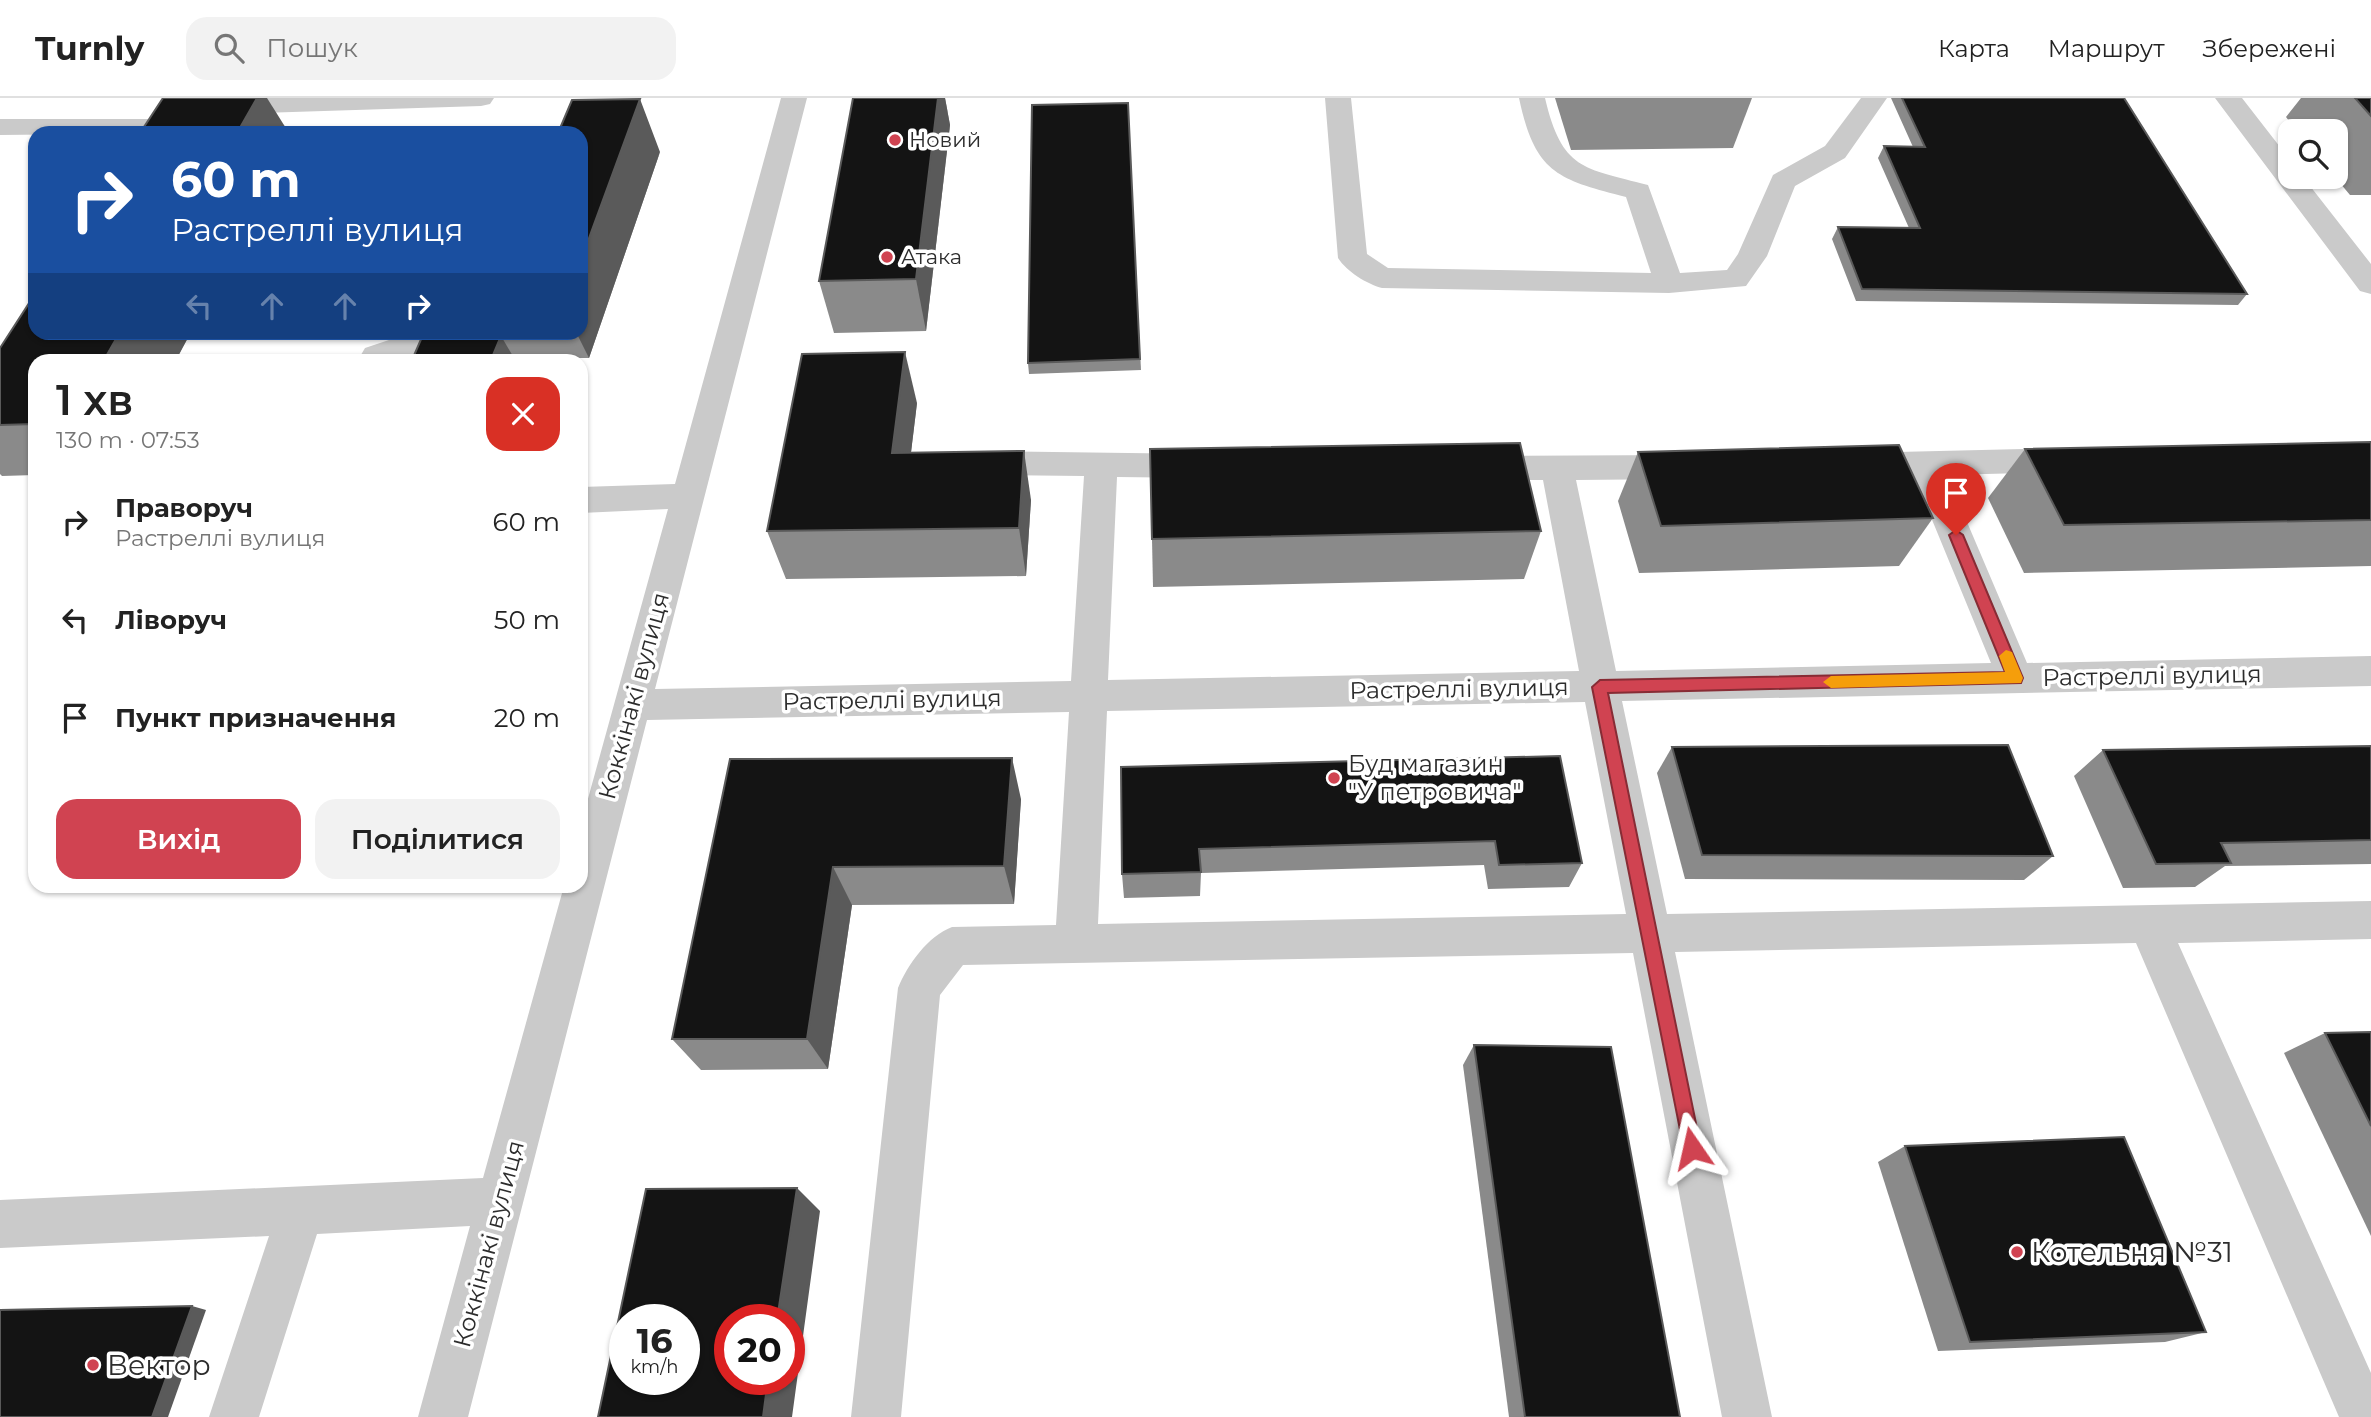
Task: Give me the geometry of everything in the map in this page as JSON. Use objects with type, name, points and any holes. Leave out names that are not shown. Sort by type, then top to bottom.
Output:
[{"type":"street","points":[[184,126],[260,106],[481,98]]},
{"type":"street","name":"Коккінакі вулиця","points":[[588,868],[794,98]]},
{"type":"street","points":[[1338,98],[1353,258],[1382,278],[1669,283],[1736,279],[1752,256],[1783,181],[1835,152],[1874,98]]},
{"type":"street","points":[[1532,98],[1538,127],[1559,162],[1585,176],[1639,191],[1669,283]]},
{"type":"street","points":[[2228,98],[2371,285]]},
{"type":"street","points":[[0,127],[28,127]]},
{"type":"street","points":[[382,354],[424,340]]},
{"type":"street","points":[[1830,465],[2093,459]]},
{"type":"street","points":[[985,463],[1239,466]]},
{"type":"street","points":[[1926,464],[2015,678]]},
{"type":"street","points":[[1076,943],[1101,465]]},
{"type":"street","points":[[1446,467],[1707,467]]},
{"type":"street","points":[[1556,468],[1746,1417]]},
{"type":"street","points":[[588,500],[687,496]]},
{"type":"street","name":"Растреллі вулиця","points":[[631,705],[2371,671]]},
{"type":"street","name":"Коккінакі вулиця","points":[[443,1417],[581,893]]},
{"type":"street","points":[[876,1417],[919,988],[952,946],[2371,920]]},
{"type":"street","points":[[2149,924],[2365,1417]]},
{"type":"street","points":[[0,1224],[500,1201]]},
{"type":"street","points":[[234,1417],[301,1212]]},
{"type":"building","points":[[163,98],[257,98],[241,126],[145,126]]},
{"type":"building","points":[[853,98],[938,98],[916,279],[819,281]]},
{"type":"building","points":[[1902,98],[2124,98],[2247,294],[1862,289],[1838,227],[1920,228],[1884,146],[1925,147]]},
{"type":"building","points":[[2355,98],[2371,98],[2371,116]]},
{"type":"building","points":[[640,99],[588,241],[588,126],[561,126],[572,100]]},
{"type":"building","points":[[1128,103],[1140,359],[1028,363],[1032,105]]},
{"type":"building","points":[[28,305],[28,340],[115,340],[107,354],[28,354],[28,424],[0,425],[0,348]]},
{"type":"building","points":[[421,340],[499,340],[494,354],[415,354]]},
{"type":"building","points":[[905,352],[892,453],[1024,451],[1019,528],[767,531],[802,354]]},
{"type":"building","points":[[2371,442],[2371,520],[2064,525],[2025,449]]},
{"type":"building","points":[[1520,443],[1541,531],[1152,539],[1150,449]]},
{"type":"building","points":[[1899,445],[1933,518],[1661,526],[1638,452]]},
{"type":"building","points":[[2008,745],[2053,856],[1702,855],[1672,747]]},
{"type":"building","points":[[2371,746],[2371,840],[2221,843],[2231,863],[2156,864],[2103,750]]},
{"type":"building","points":[[1560,756],[1582,863],[1499,865],[1495,841],[1199,849],[1201,872],[1122,874],[1121,767]]},
{"type":"building","points":[[1012,758],[1004,866],[833,867],[807,1039],[672,1039],[730,759]]},
{"type":"building","points":[[2371,1032],[2371,1126],[2325,1033]]},
{"type":"building","points":[[1474,1045],[1611,1047],[1680,1417],[1525,1417]]},
{"type":"building","name":"Котельня №31","points":[[2124,1137],[2206,1332],[1970,1342],[1905,1146]]},
{"type":"building","points":[[797,1188],[779,1304],[714,1304],[714,1395],[766,1395],[763,1417],[598,1417],[609,1365],[609,1395],[700,1395],[700,1304],[622,1304],[646,1189]]},
{"type":"building","name":"Вектор","points":[[192,1306],[152,1417],[0,1417],[0,1310]]},
{"type":"slow traffic","points":[[1831,682],[2015,678],[2006,656]]},
{"type":"place","name":"Новий","points":[[895,140]]},
{"type":"place","name":"Атака","points":[[887,257]]},
{"type":"place","name":"Буд магазин \"У петровича\"","points":[[1334,778]]},
{"type":"place","name":"Котельня №31","points":[[2017,1252]]},
{"type":"place","name":"Вектор","points":[[93,1365]]},
{"type":"route","points":[[1692,1148],[1600,687],[2015,678],[1956,535]]}]
